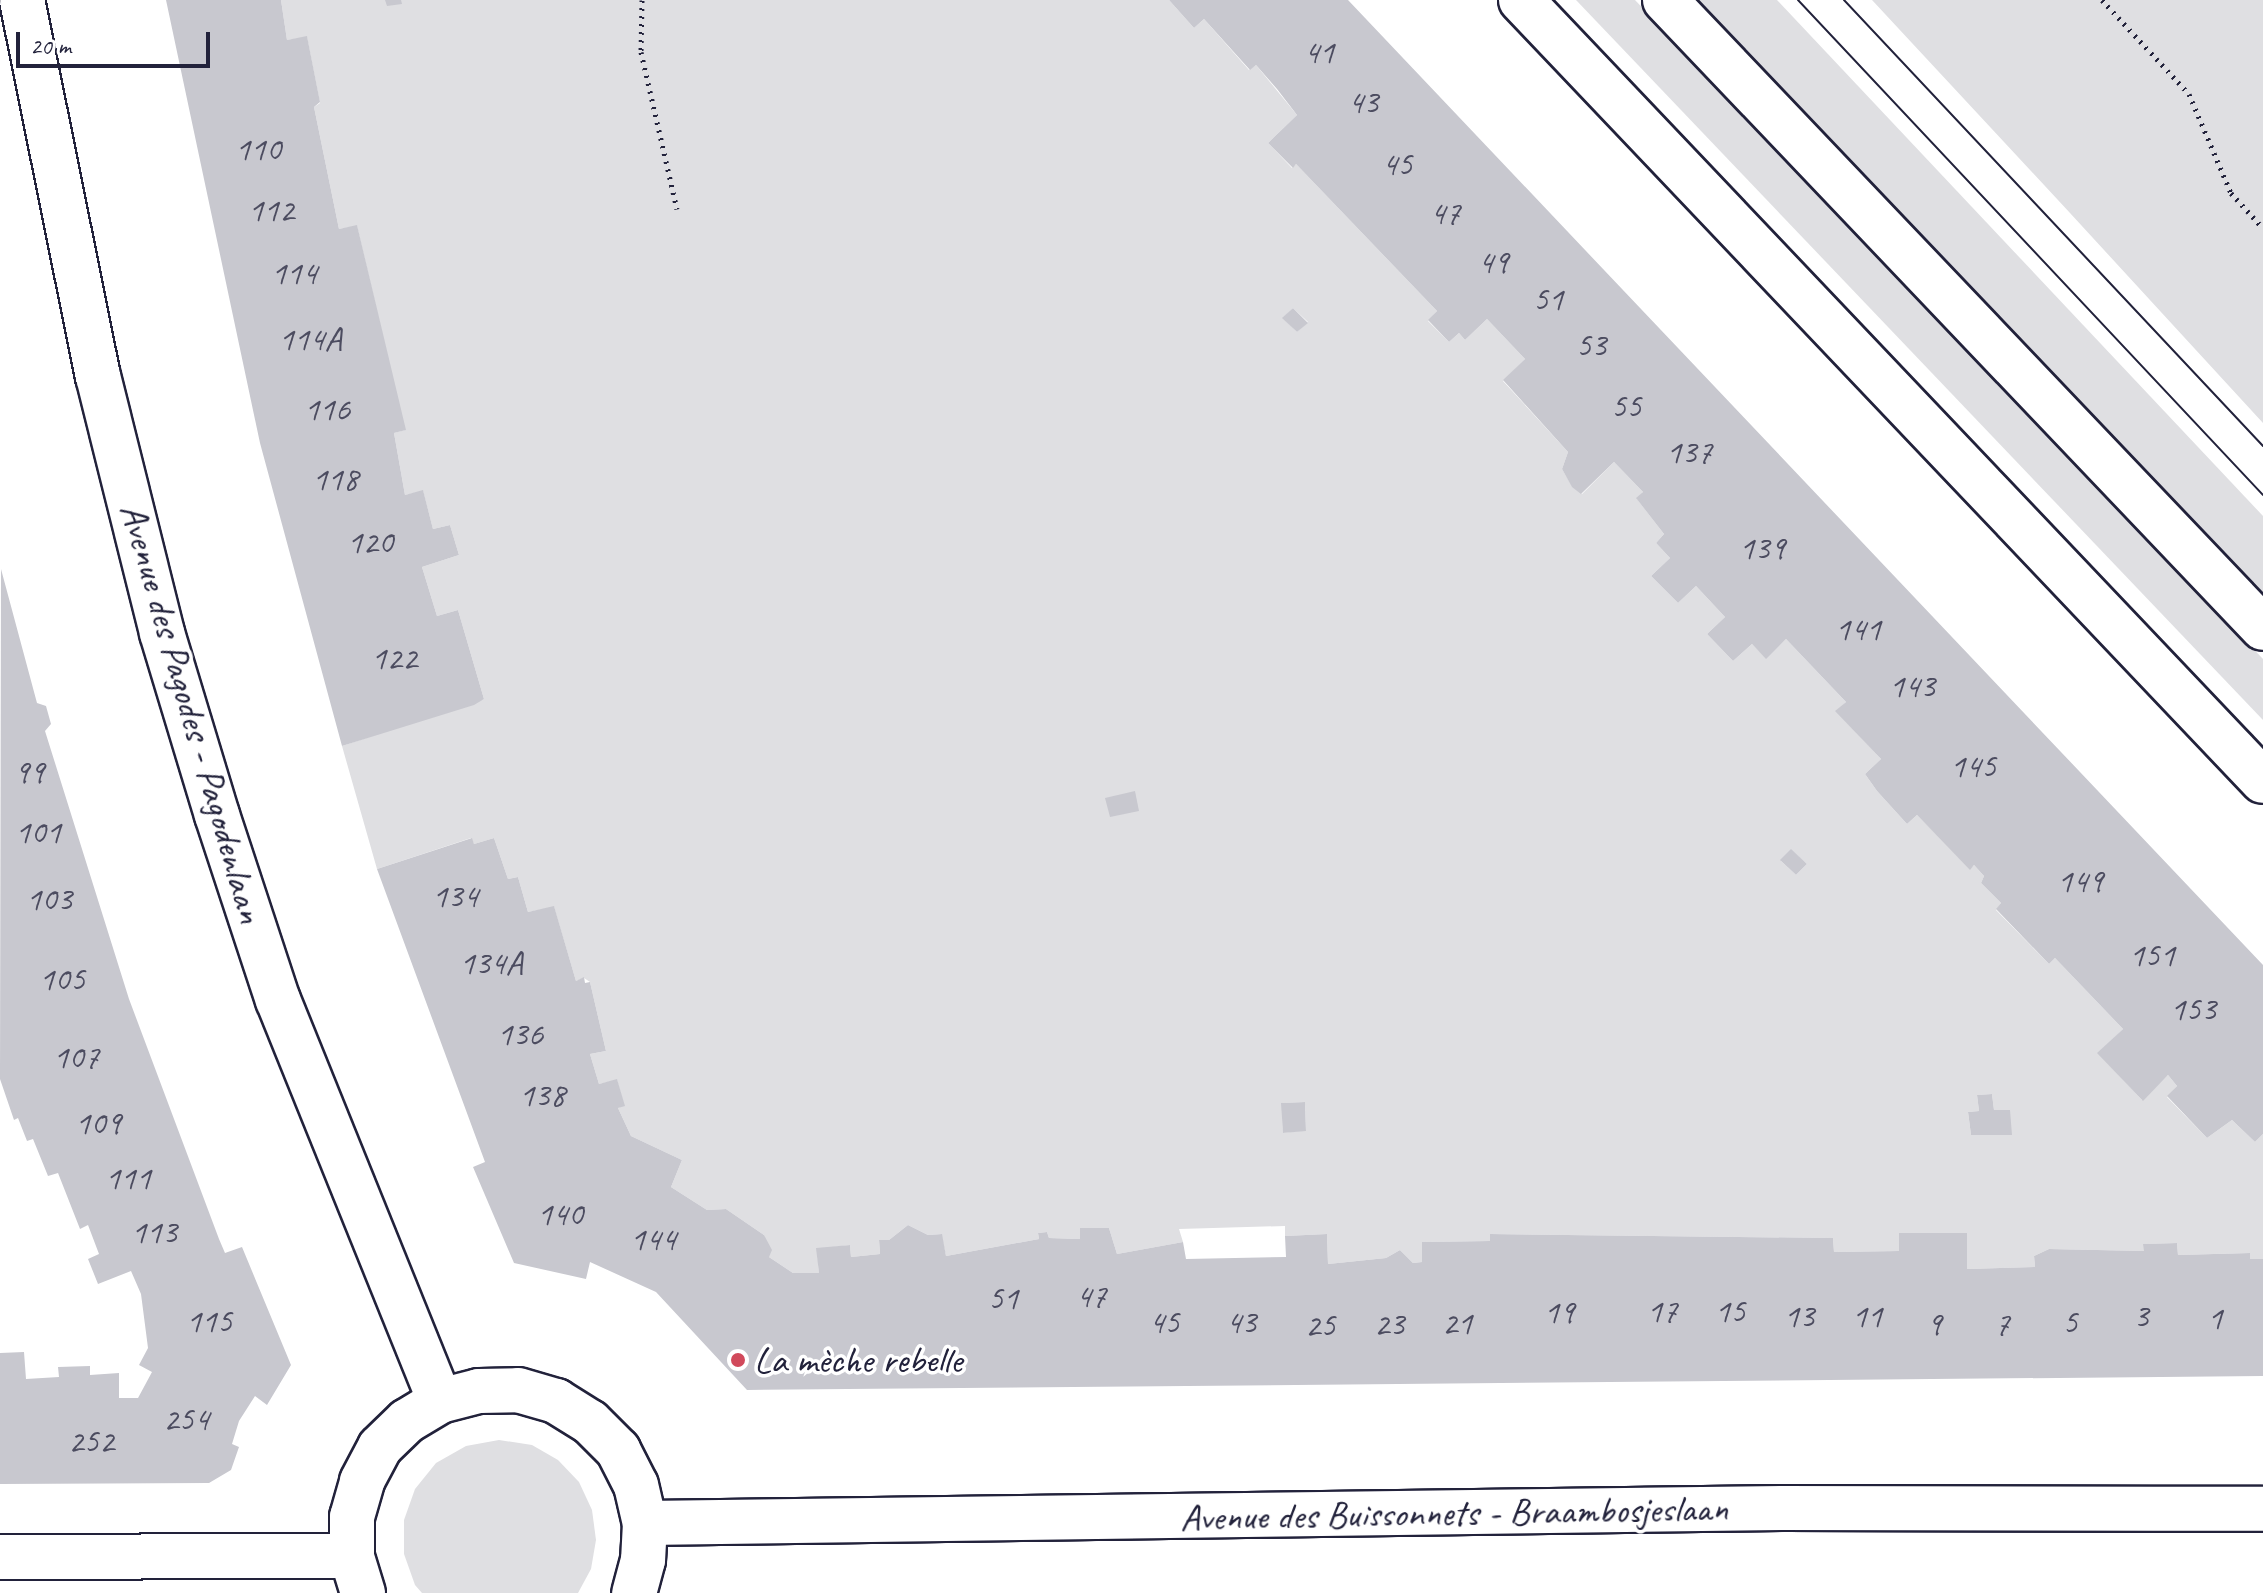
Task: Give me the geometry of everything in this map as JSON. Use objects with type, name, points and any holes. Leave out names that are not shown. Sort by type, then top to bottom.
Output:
[{"type":"street","name":"Avenue des Pagodes - Pagodenlaan","points":[[22,0],[98,376],[162,633],[207,785],[278,1000],[440,1401]]},
{"type":"street","points":[[1521,0],[2263,781]]},
{"type":"street","points":[[1665,0],[2263,628]]},
{"type":"street","points":[[0,1557],[357,1575],[352,1517],[374,1458],[407,1421],[440,1401],[479,1391],[518,1390],[556,1401],[590,1422],[618,1450],[636,1485],[645,1523],[643,1560],[634,1593]]},
{"type":"street","name":"Avenue des Buissonnets - Braambosjeslaan","points":[[645,1523],[1782,1508],[2263,1509]]},
{"type":"path","points":[[642,0],[641,52],[677,209]]},
{"type":"path","points":[[2102,0],[2189,94],[2231,193],[2263,228]]},
{"type":"shaded area","points":[[281,0],[1169,0],[1194,28],[1204,19],[1249,70],[1256,65],[1297,115],[1268,143],[1292,168],[1296,164],[1437,311],[1428,321],[1449,342],[1459,333],[1465,340],[1487,319],[1525,359],[1503,381],[1568,452],[1562,469],[1572,486],[1582,494],[1614,462],[1643,492],[1637,499],[1664,534],[1656,543],[1670,558],[1651,576],[1678,603],[1696,586],[1725,617],[1707,634],[1733,661],[1752,644],[1766,658],[1786,639],[1846,702],[1836,711],[1881,759],[1865,774],[1877,791],[1907,824],[1917,815],[1970,869],[1974,865],[1984,876],[1981,883],[2001,903],[1996,910],[2049,964],[2055,958],[2123,1029],[2098,1053],[2142,1100],[2168,1075],[2177,1086],[2167,1097],[2207,1138],[2232,1120],[2255,1142],[2263,1134],[2263,1259],[2250,1259],[2249,1253],[2178,1255],[2177,1243],[2144,1244],[2144,1251],[2049,1249],[2034,1256],[2035,1267],[1967,1269],[1966,1233],[1900,1233],[1899,1251],[1834,1252],[1833,1238],[1491,1234],[1490,1241],[1422,1242],[1422,1262],[1413,1263],[1400,1250],[1386,1258],[1328,1264],[1327,1234],[1285,1236],[1285,1226],[1179,1229],[1183,1242],[1117,1254],[1109,1228],[1080,1228],[1080,1239],[1049,1238],[1047,1232],[1038,1233],[1039,1239],[946,1256],[941,1234],[928,1235],[908,1225],[889,1240],[879,1240],[880,1254],[851,1257],[850,1245],[817,1249],[819,1273],[793,1273],[769,1257],[764,1235],[726,1209],[707,1210],[671,1187],[682,1160],[631,1136],[618,1108],[624,1105],[617,1080],[599,1084],[590,1054],[606,1051],[590,982],[584,978],[576,981],[554,907],[528,912],[518,877],[508,879],[494,838],[474,844],[471,838],[377,869],[342,746],[484,699],[458,610],[437,616],[422,567],[459,555],[450,525],[433,529],[423,491],[405,495],[394,433],[405,430],[357,226],[339,229],[314,107],[320,103],[307,37],[287,40]],"holes":[[[1293,308],[1308,322],[1297,332],[1283,318]],[[1791,850],[1807,864],[1796,875],[1781,861]],[[1992,1094],[1994,1110],[2011,1134],[1971,1135],[1968,1112],[1979,1111],[1977,1095]],[[1305,1102],[1306,1130],[1283,1133],[1282,1103]]]},
{"type":"shaded area","points":[[1576,0],[1635,0],[2263,659],[2263,720]]},
{"type":"shaded area","points":[[1694,0],[1777,0],[2263,516],[2263,597]]},
{"type":"shaded area","points":[[1872,0],[2263,0],[2263,423],[2070,213]]},
{"type":"shaded area","points":[[499,1440],[532,1445],[558,1460],[579,1482],[592,1510],[596,1540],[591,1569],[578,1593],[422,1593],[415,1585],[404,1554],[404,1520],[415,1489],[436,1463],[466,1446]]},
{"type":"building","points":[[166,0],[281,0],[287,40],[307,36],[320,102],[314,107],[339,229],[357,225],[406,430],[394,433],[405,495],[423,490],[433,529],[450,525],[459,555],[422,567],[437,616],[458,610],[484,699],[474,705],[342,746],[260,443]]},
{"type":"building","points":[[385,0],[401,0],[402,4],[387,6]]},
{"type":"building","points":[[1169,0],[1348,0],[2263,965],[2263,1134],[2255,1142],[2232,1120],[2207,1138],[2167,1096],[2177,1086],[2168,1075],[2143,1101],[2097,1053],[2123,1029],[2055,958],[2049,964],[1996,909],[2001,903],[1981,883],[1984,876],[1974,865],[1970,870],[1917,815],[1907,824],[1877,791],[1865,774],[1881,759],[1835,711],[1846,702],[1786,639],[1766,659],[1752,644],[1733,661],[1707,634],[1725,617],[1696,586],[1678,603],[1651,576],[1670,558],[1656,543],[1664,534],[1636,498],[1643,492],[1614,462],[1581,494],[1572,487],[1562,469],[1568,452],[1503,380],[1525,359],[1487,319],[1465,340],[1459,333],[1449,342],[1428,320],[1437,311],[1296,164],[1293,168],[1268,143],[1297,115],[1277,89],[1256,65],[1250,70],[1204,19],[1194,28]]},
{"type":"building","points":[[1293,308],[1308,323],[1297,332],[1282,318]]},
{"type":"building","points":[[1,569],[37,703],[46,706],[51,724],[45,731],[129,999],[225,1253],[242,1247],[291,1365],[267,1405],[255,1396],[239,1421],[232,1444],[239,1447],[231,1470],[209,1483],[0,1484],[0,1353],[24,1352],[26,1379],[59,1377],[58,1367],[90,1366],[90,1375],[119,1373],[119,1398],[138,1398],[152,1372],[139,1365],[148,1348],[141,1294],[131,1271],[98,1284],[88,1259],[99,1254],[88,1225],[80,1229],[58,1173],[48,1176],[33,1139],[27,1141],[18,1118],[14,1120],[0,1079]]},
{"type":"building","points":[[1135,791],[1139,811],[1110,817],[1105,798]]},
{"type":"building","points":[[472,838],[474,844],[494,838],[508,879],[518,877],[528,912],[554,906],[576,981],[584,977],[585,983],[590,982],[606,1051],[590,1054],[599,1084],[617,1079],[625,1106],[618,1108],[631,1136],[682,1160],[671,1187],[707,1210],[726,1209],[764,1235],[772,1250],[769,1257],[793,1273],[819,1273],[816,1248],[850,1245],[851,1257],[880,1254],[879,1240],[889,1240],[908,1225],[928,1235],[942,1234],[946,1256],[1039,1239],[1038,1233],[1047,1232],[1049,1238],[1080,1239],[1080,1228],[1109,1228],[1117,1254],[1183,1242],[1186,1259],[1286,1257],[1285,1236],[1327,1234],[1328,1264],[1386,1258],[1400,1250],[1413,1263],[1422,1262],[1422,1242],[1490,1241],[1490,1234],[1833,1238],[1834,1252],[1899,1251],[1899,1233],[1967,1233],[1967,1269],[2035,1267],[2034,1256],[2049,1249],[2144,1251],[2143,1244],[2177,1243],[2178,1255],[2250,1253],[2250,1259],[2263,1259],[2263,1376],[747,1390],[656,1292],[590,1262],[586,1279],[514,1263],[473,1167],[485,1162],[377,869]]},
{"type":"building","points":[[1791,849],[1807,864],[1796,875],[1780,860]]},
{"type":"building","points":[[1992,1094],[1994,1110],[2010,1110],[2012,1135],[1971,1135],[1968,1112],[1979,1111],[1977,1095]]},
{"type":"building","points":[[1305,1102],[1306,1131],[1283,1133],[1281,1103]]},
{"type":"tram line","points":[[1798,0],[2263,495]]},
{"type":"tram line","points":[[1844,0],[2263,446]]},
{"type":"place","name":"La mèche rebelle","points":[[738,1360]]}]
